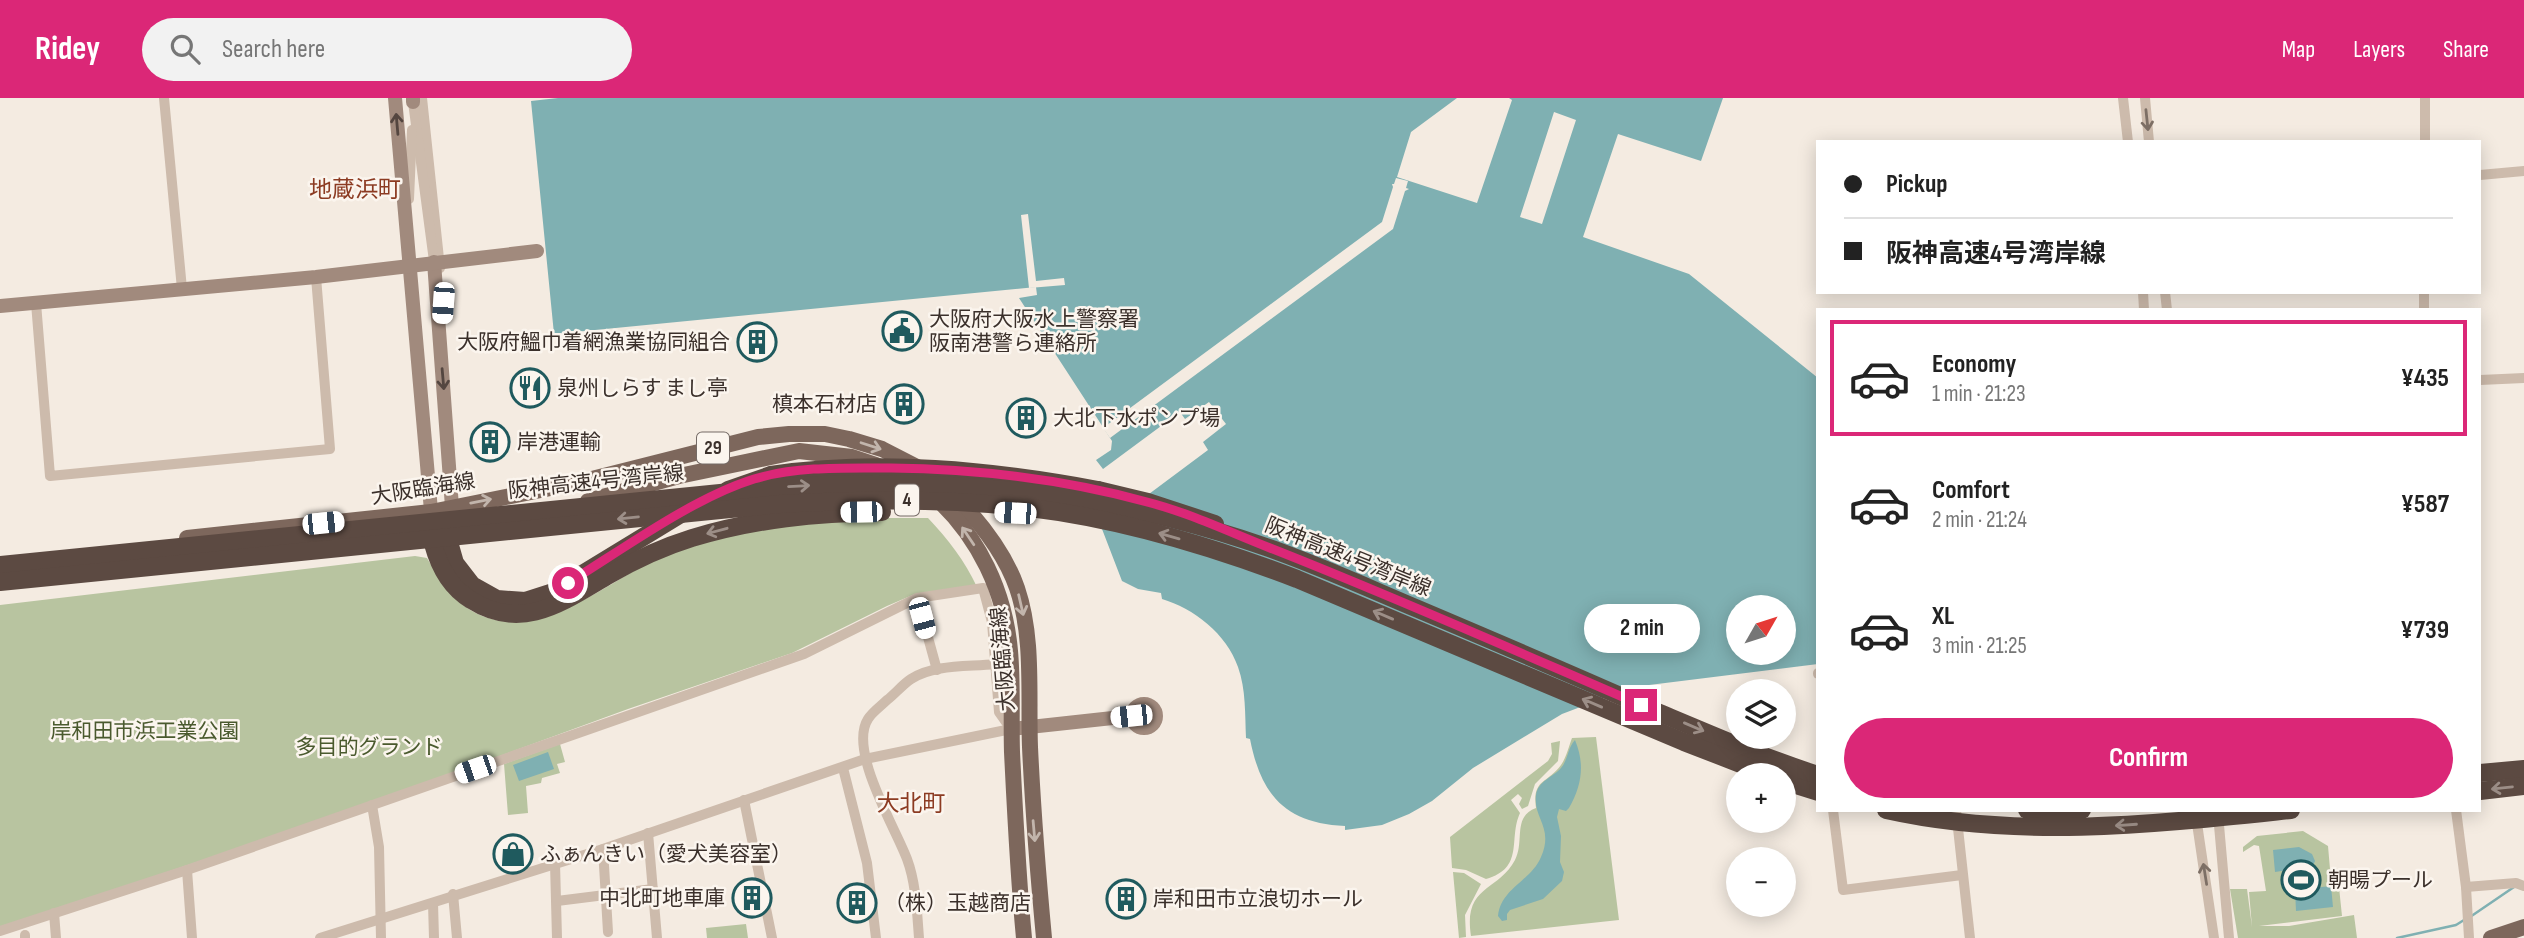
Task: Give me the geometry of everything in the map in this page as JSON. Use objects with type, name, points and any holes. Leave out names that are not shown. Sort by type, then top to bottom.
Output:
[{"type":"highway","name":"4","points":[[441,543],[472,585],[498,599],[526,601],[553,592],[736,485],[771,475],[832,469],[906,468],[1042,480],[1098,489],[1198,517],[1266,547]]},
{"type":"highway","name":"阪神高速4号湾岸線","points":[[0,565],[780,487],[879,483],[989,487],[1137,510],[1266,547],[1363,585],[1742,748],[1816,774]]},
{"type":"highway","name":"阪神高速4号湾岸線","points":[[0,582],[722,508],[818,501],[944,500],[1031,508],[1098,520],[1194,543],[1297,579],[1738,763]]},
{"type":"highway","name":"4","points":[[441,543],[442,570],[467,597],[482,607],[499,613],[534,613],[570,598],[640,558],[665,547],[741,525],[790,516],[987,511],[1098,520]]},
{"type":"highway","points":[[2481,774],[2524,769]]},
{"type":"highway","points":[[1796,784],[1816,791]]},
{"type":"highway","points":[[2481,791],[2524,786]]},
{"type":"highway","points":[[1897,812],[1952,822],[2048,828],[2156,823],[2270,812]]},
{"type":"main road","name":"大阪臨海線","points":[[0,557],[431,512],[579,481],[758,437],[825,434],[882,449],[911,462],[957,497],[1004,559],[1017,589],[1024,620],[1033,818],[1044,938]]},
{"type":"main road","name":"大阪臨海線","points":[[0,590],[441,543],[486,534],[582,502],[679,476],[778,454],[820,452],[852,457],[879,466],[918,481],[946,506],[987,564],[996,584],[1007,627],[1010,653],[1011,729],[1024,938]]},
{"type":"main road","points":[[2491,938],[2524,927]]},
{"type":"street","points":[[164,98],[182,289]]},
{"type":"street","points":[[395,98],[431,512],[441,543]]},
{"type":"street","points":[[2123,98],[2128,140]]},
{"type":"street","points":[[2145,98],[2150,140]]},
{"type":"street","points":[[2425,98],[2425,140]]},
{"type":"street","points":[[408,237],[416,99]]},
{"type":"street","points":[[416,99],[437,262],[452,507],[441,543]]},
{"type":"street","points":[[2481,174],[2524,171]]},
{"type":"street","points":[[0,306],[316,277],[537,251]]},
{"type":"street","points":[[36,303],[50,476],[330,449],[316,277]]},
{"type":"street","points":[[2481,380],[2524,378]]},
{"type":"street","points":[[0,931],[187,870],[804,654],[917,597],[983,588],[992,622],[999,712],[1011,729]]},
{"type":"street","points":[[918,601],[937,670]]},
{"type":"street","points":[[919,938],[908,860],[893,832],[865,759],[863,738],[868,718],[911,679],[937,670],[995,664]]},
{"type":"street","points":[[321,938],[347,934],[453,894],[603,849],[865,759],[1011,729],[1131,716]]},
{"type":"street","points":[[843,768],[867,863],[876,938]]},
{"type":"street","points":[[744,800],[772,938]]},
{"type":"street","points":[[372,805],[379,847],[381,938]]},
{"type":"street","points":[[1833,812],[1843,890],[1962,875]]},
{"type":"street","points":[[1956,812],[1970,938]]},
{"type":"street","points":[[2195,812],[2214,938]]},
{"type":"street","points":[[2218,812],[2229,938]]},
{"type":"street","points":[[2456,812],[2466,887],[2469,938]]},
{"type":"street","points":[[648,833],[657,938]]},
{"type":"street","points":[[603,849],[608,932]]},
{"type":"street","points":[[555,863],[557,938]]},
{"type":"street","points":[[187,870],[192,938]]},
{"type":"street","points":[[2466,887],[2516,883],[2524,886]]},
{"type":"street","points":[[557,901],[653,889]]},
{"type":"street","points":[[453,894],[457,938]]},
{"type":"street","points":[[433,903],[434,938]]},
{"type":"street","points":[[54,913],[56,938]]},
{"type":"green space","name":"岸和田市浜工業公園","points":[[871,518],[928,518],[956,551],[977,587],[915,594],[792,653],[628,709],[355,809],[0,928],[0,605],[415,556],[427,558],[458,601],[483,616],[508,622],[534,619],[560,611],[657,558],[692,545],[772,527]]},
{"type":"green space","points":[[1596,737],[1619,920],[1471,936],[1472,907],[1477,898],[1508,870],[1515,860],[1521,823],[1529,812],[1536,808],[1538,787],[1561,765],[1572,738]]},
{"type":"green space","points":[[1560,741],[1558,761],[1535,784],[1528,806],[1522,809],[1519,804],[1522,798],[1518,794],[1511,800],[1520,813],[1511,860],[1506,868],[1486,879],[1466,870],[1452,868],[1450,837],[1548,761],[1552,754],[1551,743]]},
{"type":"green space","points":[[560,744],[565,762],[557,764],[560,773],[542,778],[541,783],[526,786],[528,813],[508,815],[504,764]]},
{"type":"green space","name":"朝暘プール","points":[[2303,831],[2328,846],[2330,869],[2337,868],[2342,916],[2259,926],[2289,926],[2354,915],[2357,938],[2238,938],[2230,889],[2247,889],[2252,927],[2249,892],[2266,891],[2259,846],[2254,845],[2243,852],[2243,847],[2257,836]]},
{"type":"green space","points":[[1453,872],[1464,873],[1481,884],[1465,915],[1466,937],[1459,938]]},
{"type":"green space","points":[[746,924],[748,938],[707,938],[706,928]]},
{"type":"water","points":[[558,98],[1457,98],[1411,132],[1397,177],[1477,203],[1512,100],[1509,98],[1723,98],[1701,161],[1618,134],[1583,237],[1689,274],[1816,376],[1816,664],[1633,687],[1562,714],[1473,768],[1432,801],[1382,825],[1345,830],[1345,826],[1324,824],[1291,812],[1269,790],[1261,776],[1250,739],[1246,738],[1241,675],[1226,644],[1208,624],[1174,603],[1162,599],[1161,593],[1138,589],[1122,581],[1102,529],[1208,450],[1203,442],[1226,424],[1209,402],[1185,419],[1180,412],[1103,469],[1096,460],[1111,450],[1112,441],[1019,298],[1037,295],[1036,287],[554,334],[531,101]],"holes":[[[1554,112],[1576,120],[1542,224],[1520,217]]]},
{"type":"water","points":[[1575,740],[1581,766],[1579,783],[1569,808],[1566,811],[1559,809],[1557,817],[1561,836],[1560,862],[1564,872],[1562,881],[1543,899],[1510,910],[1507,920],[1502,921],[1498,916],[1500,906],[1510,891],[1536,865],[1544,847],[1544,831],[1536,803],[1537,790],[1561,768]]},
{"type":"water","points":[[548,752],[554,769],[519,781],[513,765]]},
{"type":"water","points":[[2299,847],[2312,854],[2315,861],[2313,866],[2275,872],[2273,850]]},
{"type":"water","points":[[2331,886],[2333,907],[2296,911],[2295,890]]},
{"type":"pier","points":[[1396,178],[1408,181],[1406,188],[1409,189],[1405,191],[1393,229],[1110,438],[1103,428],[1382,222]]},
{"type":"pier","points":[[1028,214],[1036,281],[1064,278],[1065,285],[1029,288],[1021,215]]},
{"type":"waterway","points":[[2470,917],[2514,887]]},
{"type":"waterway","points":[[2397,938],[2456,925],[2464,920]]},
{"type":"place","name":"大阪府大阪水上警察署 阪南港警ら連絡所","points":[[902,331]]},
{"type":"place","name":"大阪府鰮巾着網漁業協同組合","points":[[757,342]]},
{"type":"place","name":"泉州しらす まし亭","points":[[530,388]]},
{"type":"place","name":"槙本石材店","points":[[904,404]]},
{"type":"place","name":"大北下水ポンプ場","points":[[1026,418]]},
{"type":"place","name":"岸港運輸","points":[[490,442]]},
{"type":"place","name":"ふぁんきい（愛犬美容室）","points":[[513,854]]},
{"type":"place","name":"朝暘プール","points":[[2301,880]]},
{"type":"place","name":"中北町地車庫","points":[[752,898]]},
{"type":"place","name":"岸和田市立浪切ホール","points":[[1126,899]]},
{"type":"place","name":"（株）玉越商店","points":[[857,903]]},
{"type":"district","name":"地蔵浜町","points":[[355,190]]},
{"type":"district","name":"大北町","points":[[911,804]]},
{"type":"route","points":[[568,583],[709,499],[755,479],[791,472],[860,468],[906,468],[990,474],[1098,489],[1198,517],[1641,705]]},
{"type":"park label","name":"多目的グランド","points":[[369,747]]}]
